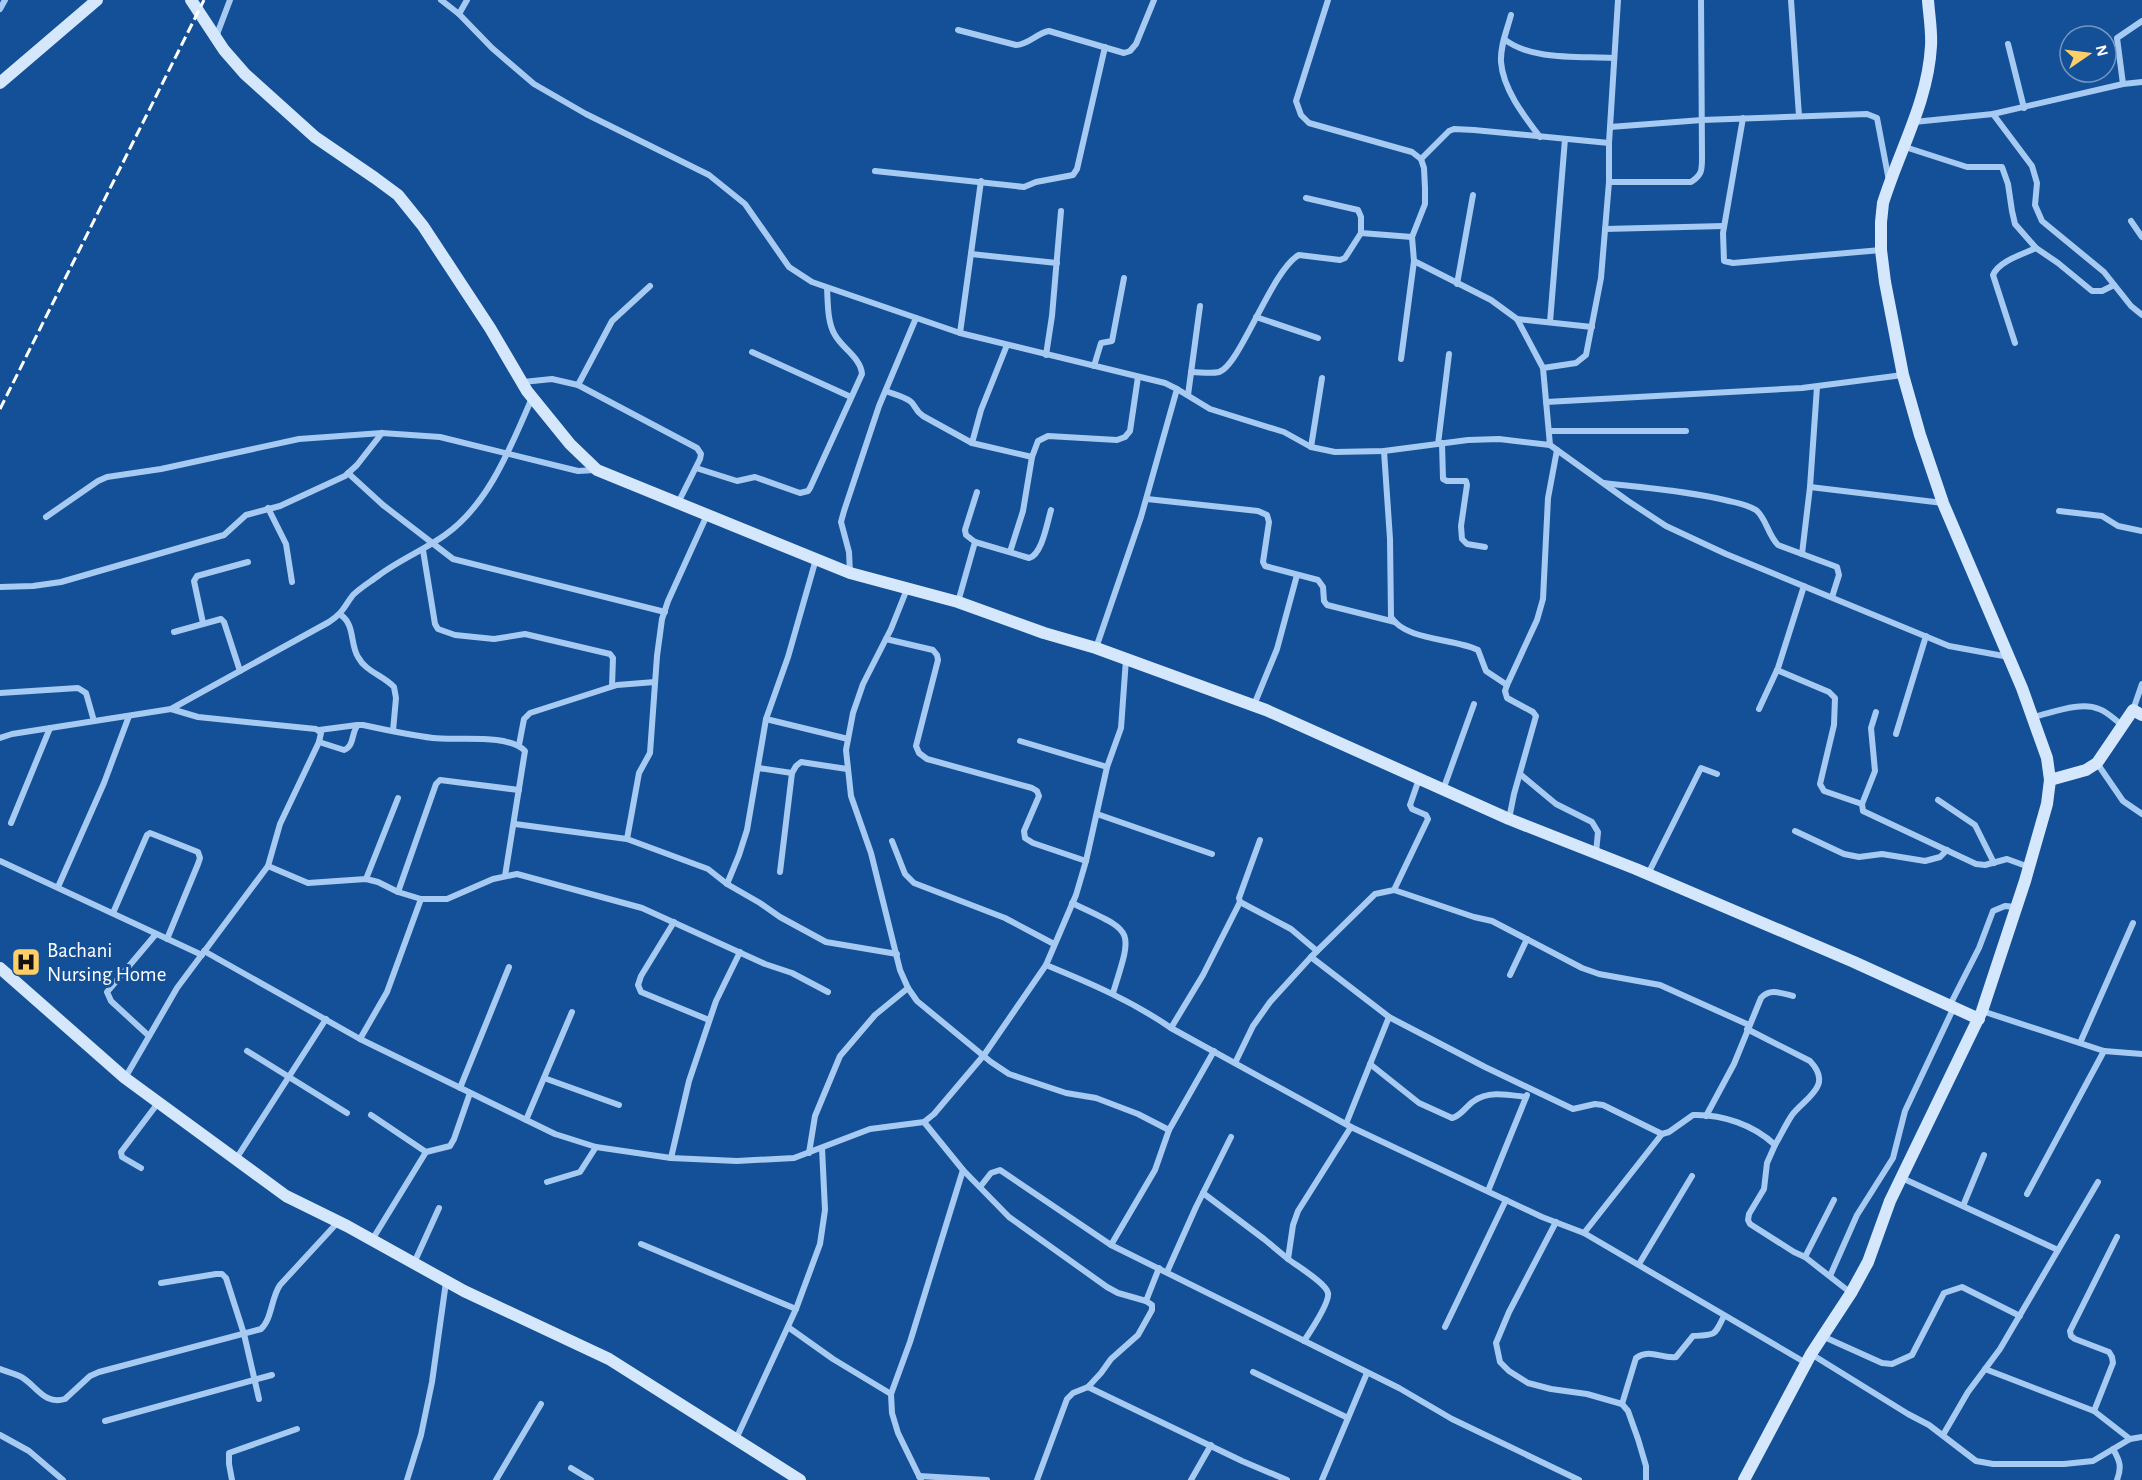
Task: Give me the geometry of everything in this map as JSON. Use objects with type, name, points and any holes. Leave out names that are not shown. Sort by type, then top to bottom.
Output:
[{"type":"street","points":[[0,83],[97,0]]},
{"type":"street","points":[[191,0],[245,74],[315,137],[398,195],[423,226],[532,397],[570,444],[597,470],[850,573],[958,603],[1044,633],[1096,648],[1254,705],[1509,819],[1648,874],[1952,1005],[2104,1051],[2142,1054]]},
{"type":"street","points":[[216,37],[230,0]]},
{"type":"street","points":[[441,0],[534,84],[586,114],[709,174],[745,204],[789,267],[812,282],[960,333],[1138,377],[1177,389],[1210,409],[1284,432],[1311,447],[1335,452],[1384,451],[1468,440],[1499,440],[1550,445],[1666,526],[1726,554],[1926,636],[1965,650],[2009,657]]},
{"type":"street","points":[[459,14],[467,0]]},
{"type":"street","points":[[958,30],[1016,45],[1021,45],[1041,32],[1049,31],[1124,53],[1130,51],[1136,44],[1154,0]]},
{"type":"street","points":[[1328,0],[1296,100],[1300,116],[1309,123],[1412,152],[1421,159],[1424,168],[1425,204],[1412,237],[1414,261],[1401,359]]},
{"type":"street","points":[[1543,368],[1575,363],[1586,355],[1588,347],[1601,278],[1610,182],[1609,143],[1618,0]]},
{"type":"street","points":[[1610,182],[1691,182],[1699,177],[1702,171],[1701,0]]},
{"type":"street","points":[[1791,0],[1799,116]]},
{"type":"street","points":[[1744,1480],[1822,1336],[1851,1293],[1868,1262],[1881,1224],[1902,1178],[1981,1015],[2029,867],[2047,804],[2050,780],[2047,758],[2009,657],[1932,473],[1903,375],[1894,334],[1881,250],[1881,222],[1883,203],[1889,184],[1905,147],[1926,84],[1931,45],[1928,0]]},
{"type":"street","points":[[1511,15],[1504,39],[1501,64],[1505,80],[1522,113],[1540,137]]},
{"type":"street","points":[[2123,84],[2117,38],[2142,21]]},
{"type":"street","points":[[1504,39],[1532,54],[1613,58]]},
{"type":"street","points":[[2008,44],[2024,108]]},
{"type":"street","points":[[875,171],[1024,187],[1036,182],[1069,177],[1076,173],[1105,47]]},
{"type":"street","points":[[1914,122],[1993,114],[2123,84],[2142,82]]},
{"type":"street","points":[[1610,127],[1702,120],[1868,114],[1877,118],[1889,184]]},
{"type":"street","points":[[1993,114],[2032,166],[2037,183],[2035,205],[2042,221],[2098,267],[2131,306],[2142,315]]},
{"type":"street","points":[[1743,118],[1724,226],[1723,258],[1727,263],[1881,250]]},
{"type":"street","points":[[1421,159],[1449,131],[1454,129],[1609,143]]},
{"type":"street","points":[[1550,322],[1565,139]]},
{"type":"street","points":[[1905,147],[1967,167],[2002,167],[2008,184],[2015,224],[2036,248],[2091,291],[2102,291],[2114,285]]},
{"type":"street","points":[[960,333],[981,182]]},
{"type":"street","points":[[1457,284],[1473,195]]},
{"type":"street","points":[[1191,372],[1218,372],[1224,369],[1280,275],[1294,257],[1299,255],[1340,260],[1345,258],[1360,233],[1361,217],[1358,210],[1306,198]]},
{"type":"street","points":[[1046,355],[1061,211]]},
{"type":"street","points":[[2131,221],[2142,237]]},
{"type":"street","points":[[1605,229],[1724,226]]},
{"type":"street","points":[[1360,233],[1412,237]]},
{"type":"street","points":[[2014,343],[1993,275],[2001,265],[2036,248]]},
{"type":"street","points":[[971,254],[1057,263]]},
{"type":"street","points":[[1414,261],[1491,300],[1517,319],[1543,368],[1550,445]]},
{"type":"street","points":[[1094,366],[1101,343],[1112,341],[1124,278]]},
{"type":"street","points":[[578,385],[612,321],[650,286]]},
{"type":"street","points":[[696,468],[737,481],[751,477],[800,493],[808,491],[862,374],[862,369],[835,336],[827,288]]},
{"type":"street","points":[[1188,395],[1200,306]]},
{"type":"street","points":[[850,573],[849,552],[841,522],[885,391],[916,318]]},
{"type":"street","points":[[1256,318],[1318,338]]},
{"type":"street","points":[[1517,319],[1592,327]]},
{"type":"street","points":[[972,444],[981,410],[1007,345]]},
{"type":"street","points":[[752,352],[851,398]]},
{"type":"street","points":[[1449,354],[1440,443],[1443,479],[1466,481],[1461,526],[1462,539],[1467,544],[1485,547]]},
{"type":"street","points":[[1546,402],[1816,387],[1903,375]]},
{"type":"street","points":[[1010,552],[1023,512],[1032,457],[1038,441],[1042,438],[1117,440],[1125,437],[1130,431],[1138,377]]},
{"type":"street","points":[[1311,447],[1322,378]]},
{"type":"street","points":[[522,382],[552,379],[578,385],[697,448],[701,454],[678,503]]},
{"type":"street","points":[[1802,554],[1810,487],[1816,387]]},
{"type":"street","points":[[1096,648],[1147,499],[1177,389]]},
{"type":"street","points":[[885,391],[909,400],[914,404],[916,411],[923,416],[972,444],[1032,457]]},
{"type":"street","points":[[0,738],[12,734],[171,709],[341,615],[354,594],[386,570],[432,544],[466,516],[507,455],[532,397]]},
{"type":"street","points":[[1549,431],[1686,431]]},
{"type":"street","points":[[46,517],[107,477],[161,469],[299,438],[382,434],[440,437],[578,471],[597,470]]},
{"type":"street","points":[[0,587],[61,582],[224,535],[246,515],[280,506],[348,473],[382,434]]},
{"type":"street","points":[[1509,819],[1536,716],[1533,712],[1507,698],[1505,691],[1537,620],[1543,599],[1548,498],[1557,450]]},
{"type":"street","points":[[1384,451],[1391,616],[1406,630],[1478,650],[1486,670],[1507,685]]},
{"type":"street","points":[[348,473],[383,505],[453,559],[665,612]]},
{"type":"street","points":[[1603,483],[1711,496],[1756,510],[1778,545],[1837,567],[1839,575],[1832,597]]},
{"type":"street","points":[[1810,487],[1943,503]]},
{"type":"street","points":[[977,492],[964,530],[966,535],[975,542],[1029,558],[1036,556],[1051,510]]},
{"type":"street","points":[[1147,499],[1258,511],[1267,515],[1269,522],[1263,562],[1265,566],[1321,582],[1324,601],[1327,605],[1395,622]]},
{"type":"street","points":[[268,508],[286,544],[292,582]]},
{"type":"street","points":[[2059,511],[2102,516],[2118,526],[2142,531]]},
{"type":"street","points":[[627,839],[639,773],[650,753],[657,656],[665,612],[708,514]]},
{"type":"street","points":[[958,603],[975,542]]},
{"type":"street","points":[[423,550],[435,624],[438,629],[455,635],[494,639],[525,634],[610,654],[613,658],[612,686]]},
{"type":"street","points":[[727,884],[747,830],[766,718],[788,657],[816,559]]},
{"type":"street","points":[[203,623],[194,581],[197,576],[248,562]]},
{"type":"street","points":[[1254,705],[1277,649],[1297,575]]},
{"type":"street","points":[[1759,709],[1777,670],[1804,586]]},
{"type":"street","points":[[907,589],[886,639],[863,684],[853,713],[846,750],[851,796],[871,853],[900,970],[908,988],[917,1001],[1009,1074],[1066,1092],[1096,1098],[1138,1114],[1169,1130]]},
{"type":"street","points":[[341,615],[347,619],[360,661],[394,687],[396,698],[393,731]]},
{"type":"street","points":[[174,632],[218,619],[224,622],[240,671]]},
{"type":"street","points":[[1896,734],[1926,636]]},
{"type":"street","points":[[886,639],[933,650],[937,655],[938,660],[916,746],[919,753],[927,759],[1037,791],[1038,801],[1024,831],[1025,838],[1033,843],[1086,861]]},
{"type":"street","points":[[0,861],[167,939],[203,953],[360,1039],[570,1140],[596,1147],[671,1158],[737,1161],[794,1158],[870,1129],[924,1122],[934,1114],[984,1055],[1046,965],[1072,903],[1086,861],[1107,767],[1121,728],[1126,659]]},
{"type":"street","points":[[1777,670],[1829,692],[1835,698],[1834,725],[1820,784],[1824,791],[1862,804]]},
{"type":"street","points":[[519,745],[526,715],[612,686],[655,682]]},
{"type":"street","points":[[2050,780],[2086,770],[2097,763],[2122,726],[2138,713],[2142,684]]},
{"type":"street","points":[[0,693],[78,688],[86,693],[94,721]]},
{"type":"street","points":[[1443,790],[1474,704]]},
{"type":"street","points":[[2032,717],[2082,706],[2092,706],[2102,710],[2122,726]]},
{"type":"street","points":[[171,709],[198,717],[319,730],[358,725],[435,738],[478,739],[519,745],[525,751],[505,876]]},
{"type":"street","points":[[1876,712],[1871,728],[1875,771],[1862,804],[1863,811],[1976,864],[2007,860],[2029,867]]},
{"type":"street","points":[[58,887],[104,783],[129,716]]},
{"type":"street","points":[[766,718],[848,739]]},
{"type":"street","points":[[319,742],[344,750],[348,748],[354,729],[358,725]]},
{"type":"street","points":[[11,823],[50,728]]},
{"type":"street","points":[[125,1078],[177,988],[268,866],[280,824],[319,742],[319,730]]},
{"type":"street","points":[[1020,741],[1107,767]]},
{"type":"street","points":[[780,872],[792,773],[796,766],[801,762],[848,769]]},
{"type":"street","points":[[2097,763],[2123,801],[2142,814]]},
{"type":"street","points":[[758,768],[792,773]]},
{"type":"street","points":[[1648,874],[1701,768],[1717,774]]},
{"type":"street","points":[[1520,774],[1556,804],[1592,822],[1598,832],[1596,854]]},
{"type":"street","points":[[1394,890],[1428,819],[1426,815],[1412,809],[1410,805],[1419,779]]},
{"type":"street","points":[[398,892],[436,784],[440,780],[519,790]]},
{"type":"street","points":[[366,879],[398,798]]},
{"type":"street","points":[[1938,800],[1975,825],[1994,863]]},
{"type":"street","points":[[1097,814],[1212,854]]},
{"type":"street","points":[[514,824],[627,839],[708,869],[727,884],[826,942],[897,954]]},
{"type":"street","points":[[1795,831],[1844,854],[1859,857],[1882,855],[1925,861],[1940,857],[1947,850]]},
{"type":"street","points":[[113,913],[147,835],[150,833],[198,852],[200,858],[198,864],[167,939]]},
{"type":"street","points":[[1171,1028],[1203,975],[1240,902],[1239,898],[1260,840]]},
{"type":"street","points":[[892,841],[904,874],[914,883],[1005,918],[1054,945]]},
{"type":"street","points":[[268,866],[308,883],[366,879],[421,899],[447,899],[505,876],[517,874],[642,909],[792,973],[828,992]]},
{"type":"street","points":[[1235,1063],[1253,1026],[1270,1002],[1311,957],[1375,894],[1394,890],[1492,921],[1582,968],[1599,974],[1660,985],[1748,1027],[1810,1061],[1817,1068],[1818,1086],[1793,1114],[1775,1145],[1767,1163],[1764,1189],[1749,1214],[1748,1220],[1754,1227],[1806,1257],[1851,1293]]},
{"type":"street","points":[[360,1039],[387,992],[421,899]]},
{"type":"street","points":[[1240,902],[1284,925],[1317,951]]},
{"type":"street","points":[[1072,903],[1118,925],[1124,932],[1127,949],[1113,993]]},
{"type":"street","points":[[1830,1276],[1857,1215],[1893,1158],[1905,1111],[1979,948],[1993,911],[2005,906],[2016,907]]},
{"type":"street","points":[[674,922],[641,976],[638,985],[641,992],[709,1020]]},
{"type":"street","points":[[2080,1042],[2133,923]]},
{"type":"street","points":[[149,1036],[111,1001],[107,992],[156,934]]},
{"type":"street","points":[[1510,975],[1527,939]]},
{"type":"street","points":[[671,1158],[689,1081],[709,1020],[740,952]]},
{"type":"street","points":[[1311,957],[1389,1017],[1485,1067],[1573,1109],[1594,1104],[1611,1108],[1662,1134]]},
{"type":"street","points":[[1046,965],[1113,993],[1143,1009],[1171,1028],[1348,1125],[1506,1200],[1584,1233],[1724,1316],[1809,1359],[1929,1425],[1976,1461],[1993,1464],[2064,1464],[2093,1461],[2130,1439],[2142,1437]]},
{"type":"street","points":[[460,1088],[509,967]]},
{"type":"street","points":[[0,968],[125,1078],[286,1196],[447,1282],[609,1359],[800,1480]]},
{"type":"street","points":[[809,1153],[815,1116],[840,1056],[875,1015],[908,988]]},
{"type":"street","points":[[1706,1116],[1734,1064],[1761,998],[1765,993],[1772,991],[1793,996]]},
{"type":"street","points":[[526,1120],[572,1012]]},
{"type":"street","points":[[1287,1259],[1298,1211],[1348,1125],[1389,1017]]},
{"type":"street","points":[[237,1159],[326,1019]]},
{"type":"street","points":[[248,1051],[347,1113]]},
{"type":"street","points":[[1111,1245],[1155,1170],[1169,1130],[1214,1051]]},
{"type":"street","points":[[2027,1194],[2104,1051]]},
{"type":"street","points":[[1370,1064],[1419,1103],[1452,1118],[1459,1115],[1475,1099],[1487,1095],[1526,1097]]},
{"type":"street","points":[[544,1078],[619,1106]]},
{"type":"street","points":[[1488,1191],[1529,1089]]},
{"type":"street","points":[[372,1240],[426,1152],[450,1146],[470,1093]]},
{"type":"street","points":[[141,1168],[122,1157],[121,1152],[158,1102]]},
{"type":"street","points":[[371,1115],[426,1152]]},
{"type":"street","points":[[1584,1233],[1662,1134],[1693,1115],[1736,1120],[1769,1139],[1775,1145]]},
{"type":"street","points":[[924,1122],[963,1170],[1010,1217],[1107,1287],[1152,1305],[1152,1310],[1138,1335],[1111,1359],[1088,1387],[1067,1399],[1037,1480]]},
{"type":"street","points":[[1167,1272],[1203,1193],[1232,1137]]},
{"type":"street","points":[[547,1182],[580,1172],[596,1147]]},
{"type":"street","points":[[736,1439],[796,1310],[820,1244],[825,1193],[822,1148]]},
{"type":"street","points":[[1963,1206],[1984,1155]]},
{"type":"street","points":[[963,1170],[910,1342],[891,1394],[892,1413],[898,1433],[920,1478],[987,1480]]},
{"type":"street","points":[[980,1187],[991,1173],[1000,1170],[1111,1245],[1399,1388],[1452,1419],[1579,1480]]},
{"type":"street","points":[[1639,1264],[1692,1176]]},
{"type":"street","points":[[1902,1178],[2058,1250]]},
{"type":"street","points":[[1943,1435],[1968,1392],[2000,1349],[2098,1182]]},
{"type":"street","points":[[1203,1193],[1323,1285],[1328,1293],[1328,1301],[1305,1341]]},
{"type":"street","points":[[1445,1327],[1506,1200]]},
{"type":"street","points":[[1806,1257],[1834,1200]]},
{"type":"street","points":[[414,1263],[439,1208]]},
{"type":"street","points":[[0,1369],[22,1377],[50,1400],[60,1400],[65,1399],[90,1376],[99,1372],[264,1328],[275,1293],[280,1285],[338,1222]]},
{"type":"street","points":[[1556,1222],[1509,1312],[1496,1343],[1500,1362],[1509,1371],[1528,1383],[1587,1394],[1622,1404],[1628,1411],[1638,1439],[1646,1466],[1646,1480]]},
{"type":"street","points":[[2094,1411],[2113,1363],[2112,1357],[2109,1352],[2075,1339],[2071,1336],[2070,1331],[2117,1237]]},
{"type":"street","points":[[641,1244],[796,1310]]},
{"type":"street","points":[[1146,1301],[1159,1268]]},
{"type":"street","points":[[160,1283],[222,1274],[226,1278],[244,1334],[259,1399]]},
{"type":"street","points":[[407,1480],[421,1435],[431,1388],[447,1282]]},
{"type":"street","points":[[1822,1336],[1882,1363],[1892,1364],[1912,1355],[1944,1293],[1954,1288],[1962,1287],[2019,1316]]},
{"type":"street","points":[[1622,1404],[1636,1358],[1652,1353],[1676,1357],[1693,1336],[1714,1334],[1724,1316]]},
{"type":"street","points":[[788,1327],[833,1359],[891,1394]]},
{"type":"street","points":[[1985,1369],[2094,1411],[2130,1439]]},
{"type":"street","points":[[1253,1372],[1348,1418]]},
{"type":"street","points":[[1322,1480],[1367,1373]]},
{"type":"street","points":[[105,1421],[272,1375]]},
{"type":"street","points":[[1088,1387],[1242,1461],[1287,1480]]},
{"type":"street","points":[[496,1480],[541,1404]]},
{"type":"street","points":[[232,1480],[229,1453],[297,1429]]},
{"type":"street","points":[[0,1435],[29,1451],[63,1480]]},
{"type":"street","points":[[1191,1480],[1211,1445]]},
{"type":"street","points":[[2112,1449],[2121,1467],[2117,1480]]},
{"type":"street","points":[[571,1468],[591,1480]]},
{"type":"railway","points":[[0,409],[204,0]]},
{"type":"place","name":"Bachani Nursing Home","points":[[26,962]]}]
